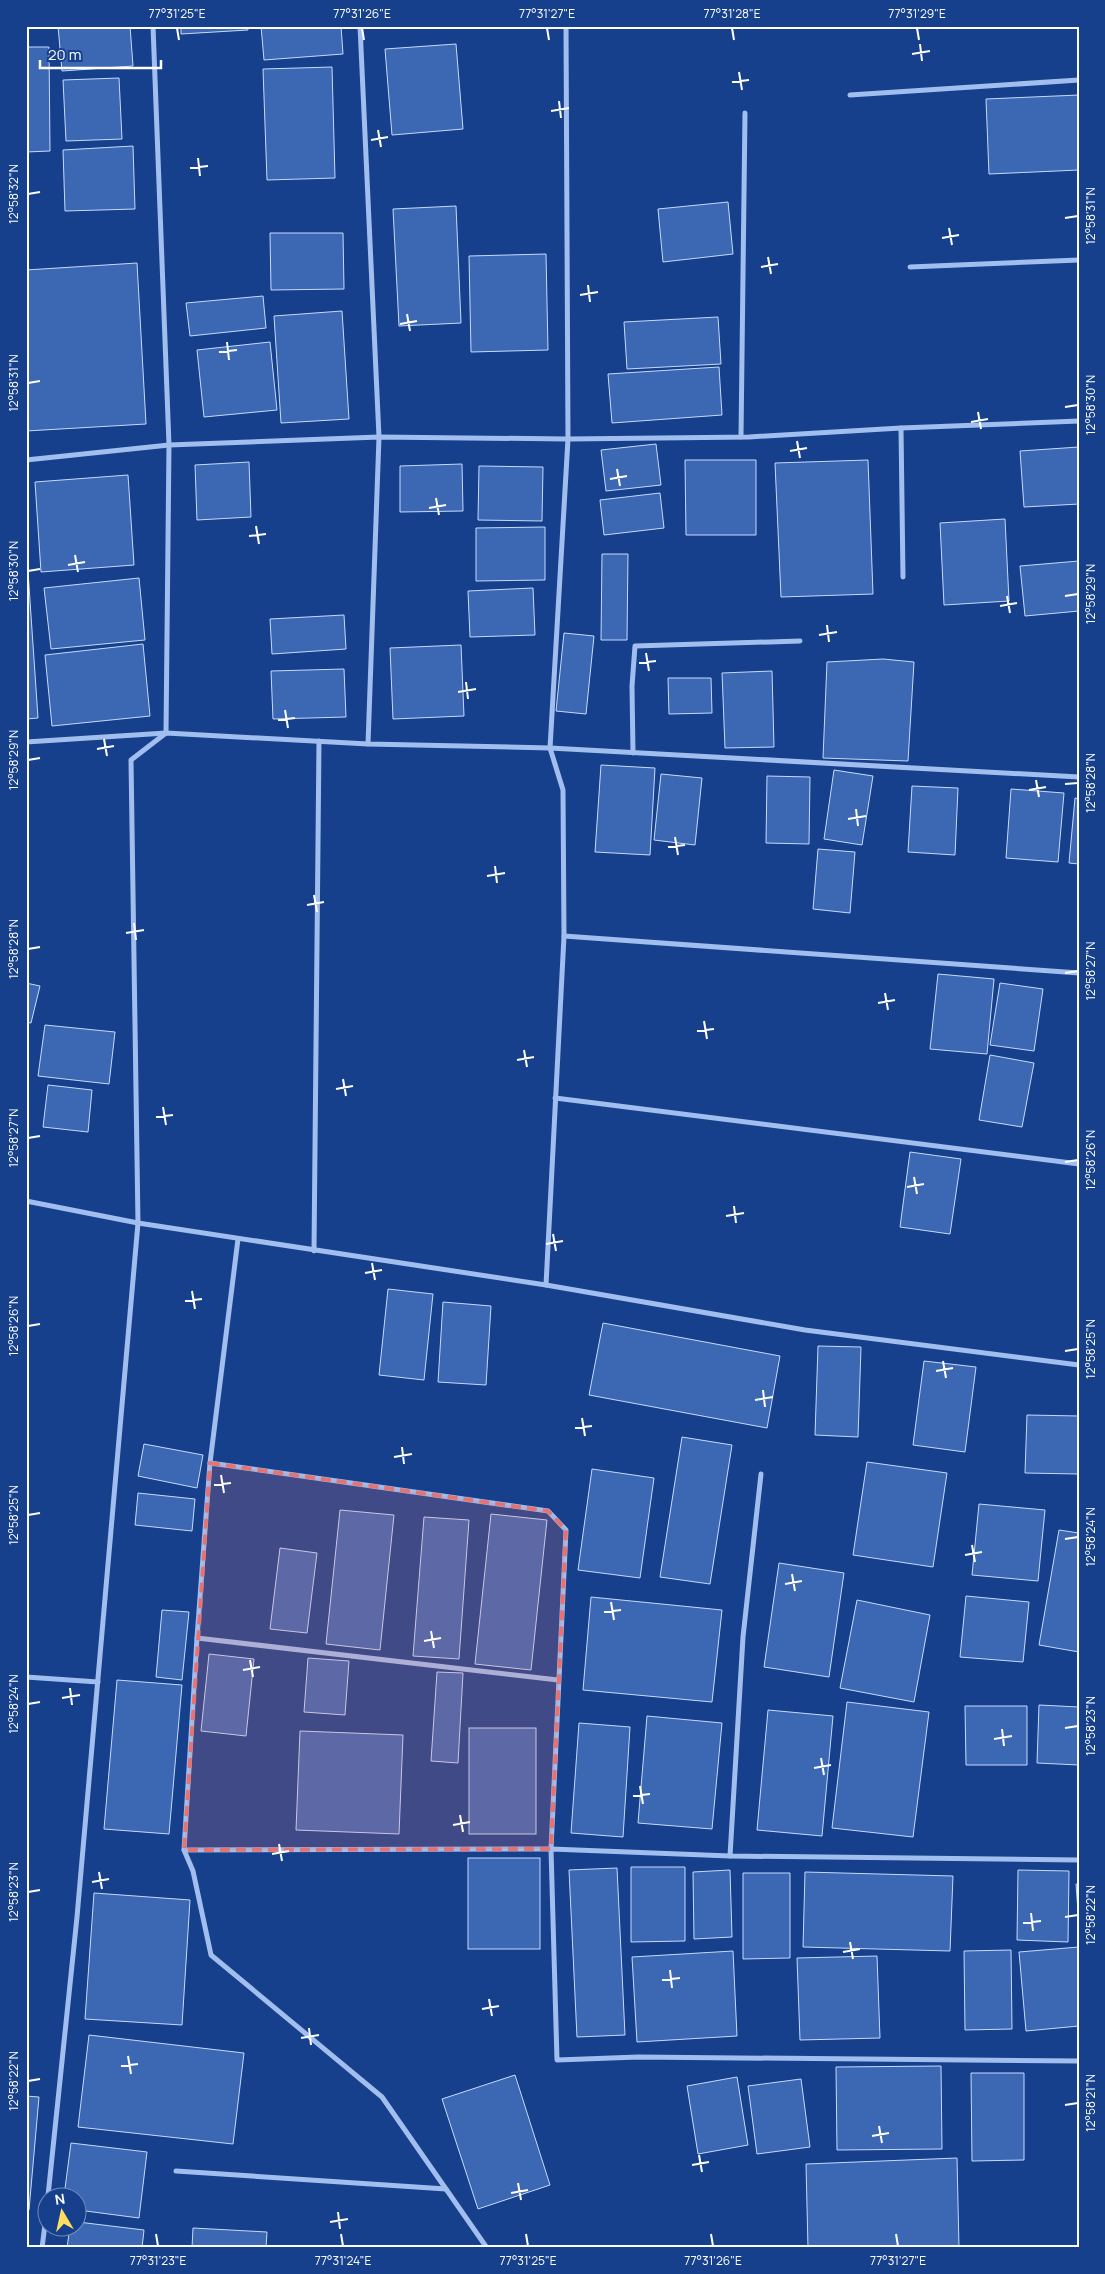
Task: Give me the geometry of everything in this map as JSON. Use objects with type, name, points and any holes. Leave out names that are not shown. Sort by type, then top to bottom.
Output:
[{"type":"street","points":[[153,26],[169,445],[166,733]]},
{"type":"street","points":[[360,26],[379,437],[368,744]]},
{"type":"street","points":[[546,1286],[564,936],[563,790],[550,748],[568,439],[566,26]]},
{"type":"street","points":[[850,95],[1079,80]]},
{"type":"street","points":[[741,437],[745,113]]},
{"type":"street","points":[[910,267],[1079,260]]},
{"type":"street","points":[[26,460],[169,445],[379,437],[568,439],[741,437],[901,428],[1079,422]]},
{"type":"street","points":[[901,428],[903,578]]},
{"type":"street","points":[[633,753],[632,686],[634,646],[800,641]]},
{"type":"street","points":[[49,2186],[77,1918],[138,1223],[131,760],[166,733]]},
{"type":"street","points":[[26,742],[166,733],[368,744],[550,748],[1079,777]]},
{"type":"street","points":[[314,1251],[319,741]]},
{"type":"street","points":[[564,936],[1079,973]]},
{"type":"street","points":[[556,1098],[1079,1164]]},
{"type":"street","points":[[26,1201],[138,1223],[546,1286],[805,1330],[1079,1365]]},
{"type":"street","points":[[238,1239],[210,1463],[184,1850],[193,1871],[211,1955],[382,2097],[487,2248]]},
{"type":"street","points":[[210,1463],[548,1511],[566,1530],[551,1848],[557,2060],[638,2057],[1079,2061]]},
{"type":"street","points":[[730,1856],[743,1637],[761,1474]]},
{"type":"street","points":[[197,1638],[558,1680]]},
{"type":"street","points":[[26,1677],[98,1682]]},
{"type":"street","points":[[184,1850],[551,1848],[730,1856],[1079,1860]]},
{"type":"street","points":[[176,2171],[446,2189]]},
{"type":"highlighted area","points":[[210,1463],[548,1511],[566,1530],[551,1849],[184,1850]]},
{"type":"building","points":[[58,26],[130,26],[133,66],[62,71]]},
{"type":"building","points":[[181,26],[248,26],[248,30],[181,34]]},
{"type":"building","points":[[261,26],[341,26],[343,54],[264,60]]},
{"type":"building","points":[[456,44],[463,129],[392,135],[385,49]]},
{"type":"building","points":[[26,47],[49,47],[50,151],[26,152]]},
{"type":"building","points":[[332,67],[335,178],[267,180],[263,69]]},
{"type":"building","points":[[119,78],[122,139],[66,141],[63,80]]},
{"type":"building","points":[[1079,95],[1079,170],[989,174],[986,99]]},
{"type":"building","points":[[133,146],[135,209],[65,211],[63,150]]},
{"type":"building","points":[[728,202],[733,254],[663,262],[658,209]]},
{"type":"building","points":[[456,206],[461,323],[399,326],[393,209]]},
{"type":"building","points":[[270,233],[343,233],[344,289],[271,290]]},
{"type":"building","points":[[546,254],[548,350],[471,352],[469,256]]},
{"type":"building","points":[[137,263],[146,424],[26,431],[26,270]]},
{"type":"building","points":[[263,296],[266,328],[190,336],[186,303]]},
{"type":"building","points":[[342,311],[349,419],[281,423],[274,316]]},
{"type":"building","points":[[718,317],[721,364],[627,369],[624,322]]},
{"type":"building","points":[[270,342],[277,410],[204,417],[197,350]]},
{"type":"building","points":[[719,367],[722,415],[612,423],[608,374]]},
{"type":"building","points":[[656,444],[661,485],[606,491],[601,450]]},
{"type":"building","points":[[1079,447],[1079,504],[1024,507],[1020,451]]},
{"type":"building","points":[[685,460],[756,460],[756,535],[686,535]]},
{"type":"building","points":[[868,460],[873,594],[781,597],[775,463]]},
{"type":"building","points":[[249,462],[251,517],[197,520],[195,465]]},
{"type":"building","points":[[462,464],[463,511],[400,512],[400,466]]},
{"type":"building","points":[[479,466],[543,467],[542,521],[478,520]]},
{"type":"building","points":[[128,475],[134,565],[41,572],[35,482]]},
{"type":"building","points":[[660,493],[664,528],[604,535],[600,500]]},
{"type":"building","points":[[1005,519],[1009,601],[944,605],[940,523]]},
{"type":"building","points":[[545,527],[545,580],[476,581],[476,528]]},
{"type":"building","points":[[26,542],[38,718],[26,719]]},
{"type":"building","points":[[602,554],[628,554],[627,640],[601,640]]},
{"type":"building","points":[[1079,561],[1079,611],[1025,616],[1020,566]]},
{"type":"building","points":[[139,578],[145,640],[51,649],[44,588]]},
{"type":"building","points":[[533,588],[535,635],[470,637],[468,591]]},
{"type":"building","points":[[344,615],[346,649],[272,654],[270,619]]},
{"type":"building","points":[[564,633],[594,636],[586,714],[556,711]]},
{"type":"building","points":[[143,644],[150,716],[52,726],[45,655]]},
{"type":"building","points":[[461,645],[464,716],[393,719],[390,648]]},
{"type":"building","points":[[883,659],[914,662],[908,761],[823,758],[827,662]]},
{"type":"building","points":[[344,669],[346,717],[273,719],[271,671]]},
{"type":"building","points":[[772,671],[774,747],[725,748],[722,673]]},
{"type":"building","points":[[668,678],[711,678],[712,713],[669,714]]},
{"type":"building","points":[[601,765],[655,768],[650,855],[595,852]]},
{"type":"building","points":[[834,770],[873,776],[862,845],[824,839]]},
{"type":"building","points":[[661,774],[702,778],[695,845],[654,840]]},
{"type":"building","points":[[767,776],[810,777],[809,844],[766,843]]},
{"type":"building","points":[[912,786],[958,788],[955,855],[908,852]]},
{"type":"building","points":[[1011,789],[1064,793],[1058,862],[1006,858]]},
{"type":"building","points":[[1075,798],[1079,799],[1079,864],[1069,863]]},
{"type":"building","points":[[818,849],[855,852],[850,913],[813,909]]},
{"type":"building","points":[[938,974],[994,979],[987,1054],[930,1049]]},
{"type":"building","points":[[26,983],[40,986],[31,1023],[26,1022]]},
{"type":"building","points":[[1000,983],[1043,989],[1034,1051],[990,1045]]},
{"type":"building","points":[[45,1025],[115,1032],[109,1084],[38,1076]]},
{"type":"building","points":[[990,1055],[1034,1063],[1022,1127],[979,1120]]},
{"type":"building","points":[[48,1085],[92,1090],[88,1132],[43,1127]]},
{"type":"building","points":[[910,1152],[961,1159],[950,1234],[900,1227]]},
{"type":"building","points":[[388,1289],[433,1294],[424,1380],[379,1375]]},
{"type":"building","points":[[443,1302],[491,1306],[486,1385],[438,1382]]},
{"type":"building","points":[[603,1323],[780,1356],[767,1428],[589,1395]]},
{"type":"building","points":[[818,1346],[861,1347],[858,1437],[815,1435]]},
{"type":"building","points":[[924,1361],[976,1367],[965,1452],[913,1445]]},
{"type":"building","points":[[1027,1415],[1079,1416],[1078,1474],[1025,1473]]},
{"type":"building","points":[[682,1437],[732,1445],[710,1584],[660,1577]]},
{"type":"building","points":[[144,1444],[203,1455],[197,1488],[138,1476]]},
{"type":"building","points":[[867,1462],[947,1473],[933,1567],[853,1555]]},
{"type":"building","points":[[592,1469],[654,1478],[640,1578],[578,1570]]},
{"type":"building","points":[[138,1493],[195,1499],[192,1531],[135,1525]]},
{"type":"building","points":[[979,1504],[1045,1510],[1038,1581],[972,1575]]},
{"type":"building","points":[[340,1510],[394,1515],[380,1650],[326,1644]]},
{"type":"building","points":[[491,1514],[547,1520],[531,1670],[475,1664]]},
{"type":"building","points":[[424,1517],[469,1520],[459,1659],[413,1656]]},
{"type":"building","points":[[1059,1530],[1079,1533],[1079,1652],[1039,1645]]},
{"type":"building","points":[[280,1548],[317,1553],[307,1633],[270,1629]]},
{"type":"building","points":[[779,1563],[844,1573],[829,1677],[764,1667]]},
{"type":"building","points":[[966,1596],[1029,1602],[1023,1662],[960,1657]]},
{"type":"building","points":[[591,1597],[722,1610],[712,1702],[583,1690]]},
{"type":"building","points":[[857,1600],[930,1615],[914,1702],[840,1688]]},
{"type":"building","points":[[162,1610],[189,1612],[182,1680],[156,1677]]},
{"type":"building","points":[[209,1654],[254,1659],[246,1736],[201,1731]]},
{"type":"building","points":[[308,1658],[349,1661],[345,1715],[304,1712]]},
{"type":"building","points":[[437,1672],[463,1673],[458,1763],[431,1761]]},
{"type":"building","points":[[117,1680],[182,1685],[169,1834],[104,1829]]},
{"type":"building","points":[[847,1702],[929,1712],[913,1837],[832,1828]]},
{"type":"building","points":[[1039,1705],[1079,1707],[1079,1765],[1037,1763]]},
{"type":"building","points":[[965,1706],[1027,1706],[1027,1765],[966,1765]]},
{"type":"building","points":[[768,1710],[833,1716],[822,1836],[757,1830]]},
{"type":"building","points":[[647,1716],[722,1723],[712,1829],[638,1823]]},
{"type":"building","points":[[579,1723],[630,1727],[623,1837],[571,1833]]},
{"type":"building","points":[[469,1728],[536,1728],[536,1834],[469,1834]]},
{"type":"building","points":[[300,1731],[403,1735],[399,1834],[296,1830]]},
{"type":"building","points":[[468,1858],[540,1858],[540,1949],[468,1949]]},
{"type":"building","points":[[631,1867],[685,1867],[685,1941],[631,1942]]},
{"type":"building","points":[[617,1868],[625,2035],[577,2037],[569,1870]]},
{"type":"building","points":[[730,1870],[732,1937],[694,1939],[693,1872]]},
{"type":"building","points":[[1018,1870],[1069,1871],[1068,1942],[1017,1940]]},
{"type":"building","points":[[805,1872],[953,1876],[950,1951],[803,1947]]},
{"type":"building","points":[[743,1873],[790,1873],[790,1958],[743,1959]]},
{"type":"building","points":[[1076,1884],[1079,1884],[1079,1925]]},
{"type":"building","points":[[94,1893],[190,1900],[182,2025],[85,2019]]},
{"type":"building","points":[[1079,1947],[1079,2026],[1026,2031],[1019,1952]]},
{"type":"building","points":[[1011,1950],[1012,2029],[965,2030],[964,1951]]},
{"type":"building","points":[[733,1951],[737,2036],[637,2042],[632,1957]]},
{"type":"building","points":[[877,1956],[880,2038],[800,2040],[797,1958]]},
{"type":"building","points":[[89,2035],[244,2053],[233,2144],[78,2127]]},
{"type":"building","points":[[941,2066],[942,2149],[837,2150],[836,2067]]},
{"type":"building","points":[[971,2073],[1024,2073],[1024,2160],[972,2161]]},
{"type":"building","points":[[515,2075],[550,2185],[478,2209],[442,2099]]},
{"type":"building","points":[[737,2077],[748,2145],[698,2154],[687,2086]]},
{"type":"building","points":[[801,2079],[810,2147],[757,2154],[748,2086]]},
{"type":"building","points":[[26,2096],[39,2097],[29,2210],[26,2210]]},
{"type":"building","points":[[71,2143],[147,2152],[139,2218],[88,2211],[88,2186],[65,2186]]},
{"type":"building","points":[[957,2158],[959,2248],[808,2248],[806,2164]]},
{"type":"building","points":[[88,2223],[144,2230],[142,2248],[67,2248],[69,2236],[88,2236]]},
{"type":"building","points":[[193,2228],[267,2232],[266,2248],[192,2248]]}]
